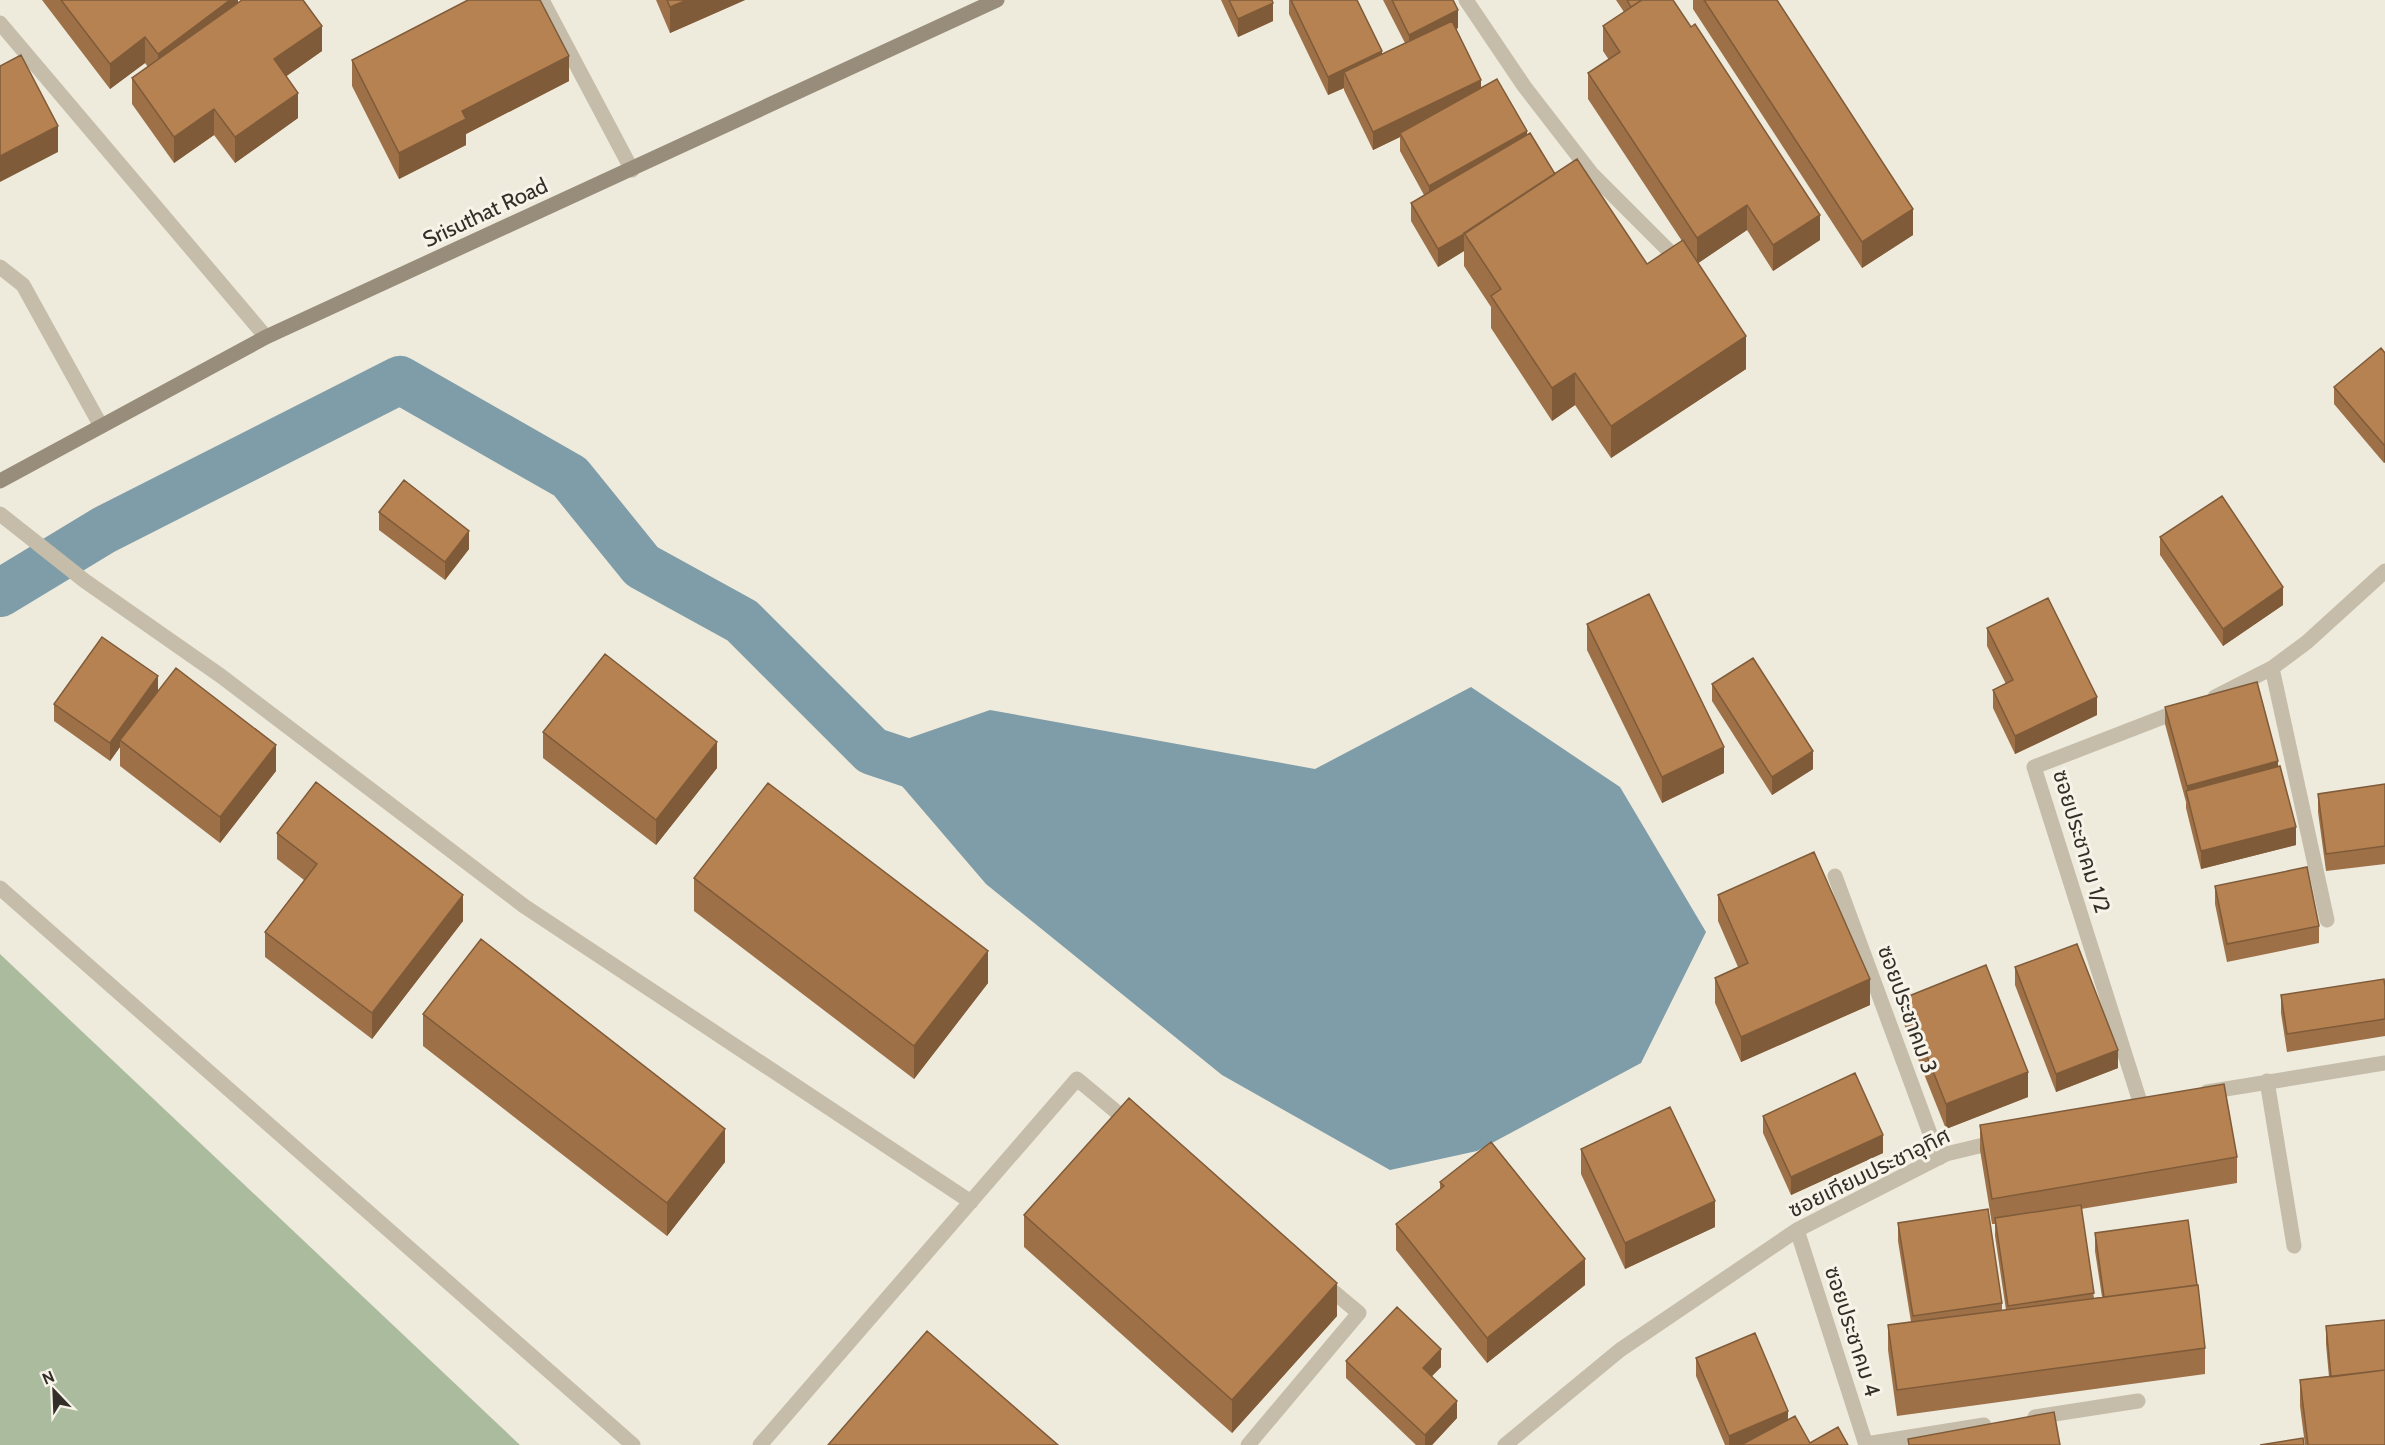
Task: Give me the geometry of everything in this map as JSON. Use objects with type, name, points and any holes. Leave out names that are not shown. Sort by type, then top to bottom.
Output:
[{"type":"street","points":[[542,0],[632,170]]},
{"type":"street","name":"Srisuthat Road","points":[[0,481],[266,337],[997,0]]},
{"type":"street","points":[[1466,0],[1524,86],[1592,174],[1690,272]]},
{"type":"street","points":[[0,23],[266,337]]},
{"type":"street","points":[[0,267],[23,285],[100,426]]},
{"type":"street","points":[[0,514],[85,581],[221,676],[524,906],[971,1202]]},
{"type":"street","name":"ซอยประชาคม 1/2","points":[[2141,1105],[2034,768],[2199,704],[2272,668],[2307,642],[2385,571]]},
{"type":"street","points":[[2272,668],[2327,920]]},
{"type":"street","name":"ซอยประชาคม 3","points":[[1834,876],[1939,1158]]},
{"type":"street","points":[[0,888],[633,1445]]},
{"type":"street","points":[[2187,1096],[2385,1063]]},
{"type":"street","points":[[760,1445],[1077,1079],[1140,1132]]},
{"type":"street","points":[[2267,1081],[2294,1246]]},
{"type":"street","name":"ซอยเทียมประชาอุทิศ","points":[[1505,1445],[1620,1350],[1797,1230],[1946,1154],[2015,1137]]},
{"type":"street","name":"ซอยประชาคม 4","points":[[1797,1230],[1866,1444]]},
{"type":"street","points":[[1248,1445],[1359,1313],[1313,1275]]},
{"type":"street","points":[[2019,1420],[2138,1401]]},
{"type":"street","points":[[1866,1444],[1996,1423]]},
{"type":"green space","points":[[0,954],[520,1445],[0,1445]]},
{"type":"water","points":[[1471,687],[1620,787],[1706,932],[1641,1063],[1477,1151],[1390,1170],[1222,1075],[986,884],[872,751],[990,710],[1315,769]]},
{"type":"building","points":[[61,0],[230,0],[158,54],[145,37],[110,64]]},
{"type":"building","points":[[242,0],[303,0],[322,26],[274,59],[298,93],[235,137],[214,109],[174,137],[132,78]]},
{"type":"building","points":[[468,0],[540,0],[569,56],[462,111],[466,119],[399,153],[352,60]]},
{"type":"building","points":[[667,0],[687,0],[670,7]]},
{"type":"building","points":[[1229,0],[1272,0],[1273,3],[1238,19]]},
{"type":"building","points":[[1291,0],[1357,0],[1382,51],[1328,77]]},
{"type":"building","points":[[1392,0],[1453,0],[1458,10],[1409,35]]},
{"type":"building","points":[[1627,0],[1642,0],[1631,7]]},
{"type":"building","points":[[1642,0],[1673,0],[1691,27],[1695,24],[1820,215],[1773,245],[1747,205],[1697,238],[1588,73],[1620,52],[1603,26]]},
{"type":"building","points":[[1704,0],[1777,0],[1913,209],[1862,242]]},
{"type":"building","points":[[1452,21],[1481,80],[1373,132],[1344,72]]},
{"type":"building","points":[[21,55],[58,126],[0,156],[0,66]]},
{"type":"building","points":[[1497,79],[1527,131],[1429,186],[1400,133]]},
{"type":"building","points":[[1530,133],[1555,174],[1438,249],[1411,203]]},
{"type":"building","points":[[1577,159],[1647,264],[1683,240],[1746,336],[1611,426],[1575,373],[1552,388],[1491,296],[1501,289],[1464,233]]},
{"type":"building","points":[[2381,348],[2385,353],[2384,445],[2334,387]]},
{"type":"building","points":[[404,480],[469,531],[445,562],[379,512]]},
{"type":"building","points":[[2222,496],[2283,587],[2223,629],[2160,537]]},
{"type":"building","points":[[1649,594],[1724,747],[1662,777],[1587,624]]},
{"type":"building","points":[[2048,598],[2097,697],[2015,736],[1993,690],[2013,680],[1987,628]]},
{"type":"building","points":[[102,637],[158,676],[110,743],[54,704]]},
{"type":"building","points":[[605,654],[717,742],[656,820],[543,732]]},
{"type":"building","points":[[1753,658],[1813,751],[1772,777],[1712,684]]},
{"type":"building","points":[[176,668],[276,745],[220,817],[120,740]]},
{"type":"building","points":[[2257,682],[2278,761],[2187,786],[2165,707]]},
{"type":"building","points":[[2280,766],[2296,827],[2201,851],[2186,791]]},
{"type":"building","points":[[316,782],[463,895],[372,1013],[265,932],[317,864],[277,833]]},
{"type":"building","points":[[768,783],[988,951],[914,1046],[694,878]]},
{"type":"building","points":[[2385,784],[2385,846],[2326,854],[2318,794]]},
{"type":"building","points":[[1814,852],[1870,979],[1741,1037],[1715,978],[1748,963],[1718,895]]},
{"type":"building","points":[[2307,867],[2319,926],[2227,944],[2215,886]]},
{"type":"building","points":[[481,939],[725,1129],[667,1203],[423,1014]]},
{"type":"building","points":[[2077,944],[2118,1050],[2056,1074],[2015,967]]},
{"type":"building","points":[[1986,965],[2028,1072],[1946,1104],[1904,998]]},
{"type":"building","points":[[2384,979],[2385,1019],[2287,1034],[2281,995]]},
{"type":"building","points":[[1855,1073],[1883,1135],[1791,1177],[1763,1116]]},
{"type":"building","points":[[2224,1084],[2237,1157],[1992,1199],[1980,1125]]},
{"type":"building","points":[[1129,1098],[1337,1283],[1232,1400],[1024,1215]]},
{"type":"building","points":[[1670,1107],[1715,1201],[1625,1243],[1581,1149]]},
{"type":"building","points":[[1491,1142],[1585,1259],[1487,1338],[1396,1224],[1444,1186],[1440,1182]]},
{"type":"building","points":[[2081,1205],[2094,1293],[2008,1306],[1995,1218]]},
{"type":"building","points":[[1988,1209],[2002,1303],[1913,1316],[1898,1223]]},
{"type":"building","points":[[2188,1220],[2197,1285],[2104,1297],[2095,1233]]},
{"type":"building","points":[[2198,1285],[2205,1348],[1897,1390],[1888,1325]]},
{"type":"building","points":[[1397,1307],[1441,1349],[1423,1368],[1457,1401],[1425,1435],[1346,1361]]},
{"type":"building","points":[[2385,1320],[2385,1370],[2331,1377],[2326,1326]]},
{"type":"building","points":[[927,1331],[1058,1445],[828,1445]]},
{"type":"building","points":[[1755,1333],[1788,1411],[1729,1436],[1696,1358]]},
{"type":"building","points":[[2385,1370],[2385,1445],[2308,1445],[2300,1380]]},
{"type":"building","points":[[2054,1412],[2060,1445],[1909,1445],[1908,1439]]},
{"type":"building","points":[[1795,1416],[1810,1443],[1838,1427],[1848,1445],[1741,1445]]},
{"type":"building","points":[[2303,1438],[2304,1445],[2260,1445]]},
{"type":"waterway","points":[[0,593],[104,530],[400,380],[570,477],[642,566],[742,621],[872,751],[935,772]]}]
